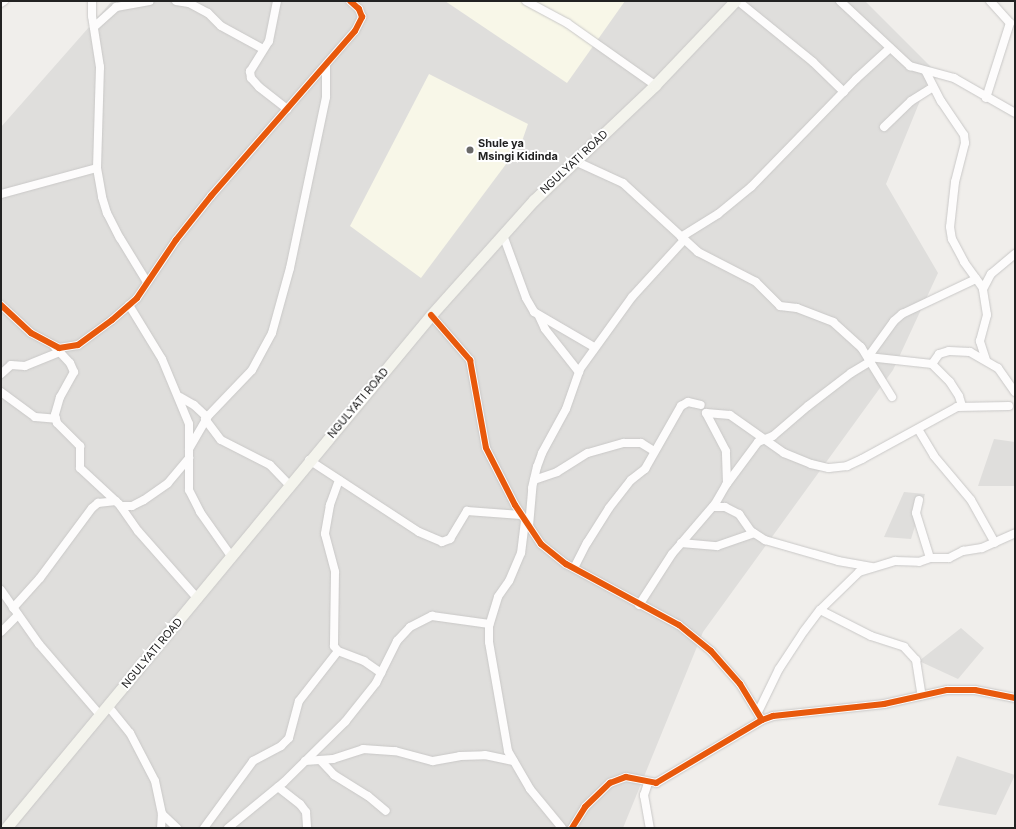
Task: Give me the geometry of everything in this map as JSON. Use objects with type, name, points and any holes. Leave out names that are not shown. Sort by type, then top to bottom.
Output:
[{"type":"main road","name":"NGULYATI ROAD","points":[[6,828],[197,598],[309,460],[431,315],[534,200],[655,85],[737,1]]},
{"type":"street","points":[[92,1],[100,67],[97,168],[107,213],[147,282]]},
{"type":"street","points":[[94,27],[116,7],[149,1]]},
{"type":"street","points":[[180,1],[208,13],[220,26],[263,49]]},
{"type":"street","points":[[277,1],[269,40],[250,71],[251,78],[259,87],[287,109]]},
{"type":"street","points":[[1,374],[11,365],[25,366],[57,349],[78,344],[129,305],[211,196],[326,67],[361,24],[362,16],[359,5],[350,1]]},
{"type":"street","points":[[526,1],[567,24],[655,85]]},
{"type":"street","points":[[737,1],[813,62],[844,92]]},
{"type":"street","points":[[840,1],[910,66],[926,72],[944,74],[954,78],[986,98],[1015,113]]},
{"type":"street","points":[[986,98],[1010,23],[990,1]]},
{"type":"street","points":[[562,828],[530,789],[508,750],[496,693],[488,642],[489,624],[498,597],[517,565],[524,537],[525,521],[534,480],[542,452],[566,409],[578,372],[632,297],[683,238],[718,214],[751,187],[844,92],[890,48]]},
{"type":"street","points":[[189,449],[206,418],[252,370],[272,333],[290,268],[326,97],[326,67]]},
{"type":"street","points":[[926,72],[933,87],[964,135],[965,143],[955,182],[950,227],[952,239],[983,288],[987,315],[980,341],[986,360]]},
{"type":"street","points":[[884,128],[911,101],[933,87]]},
{"type":"street","points":[[575,161],[623,183],[683,238],[718,264],[756,282],[780,306],[797,308],[832,322],[854,340],[869,359],[884,388],[892,397]]},
{"type":"street","points":[[1,194],[97,168]]},
{"type":"street","points":[[503,235],[526,298],[539,316],[545,329],[578,372]]},
{"type":"street","points":[[983,288],[991,274],[1015,254]]},
{"type":"street","points":[[639,605],[681,543],[713,507],[725,486],[758,442],[773,436],[794,416],[869,359],[894,321],[902,314],[976,279]]},
{"type":"street","points":[[1,305],[31,333],[57,349],[74,372],[56,407],[56,419],[80,446],[80,468],[119,504],[138,531],[197,598]]},
{"type":"street","points":[[129,305],[145,328],[180,397],[189,424],[189,490],[200,512],[231,556]]},
{"type":"street","points":[[431,315],[470,360],[486,448],[525,521],[541,544],[558,560],[639,605],[680,625],[711,651],[740,684],[760,716]]},
{"type":"street","points":[[539,316],[594,348]]},
{"type":"street","points":[[932,364],[939,354],[949,351],[970,352],[998,368],[1015,392]]},
{"type":"street","points":[[869,359],[932,364],[950,382],[959,396],[962,406]]},
{"type":"street","points":[[1,392],[35,418],[56,419]]},
{"type":"street","points":[[180,397],[194,405],[206,418],[221,440],[270,465],[289,485]]},
{"type":"street","points":[[574,568],[599,523],[631,480],[644,469],[681,406],[688,402],[702,405]]},
{"type":"street","points":[[725,486],[728,468],[726,451],[706,413],[730,415],[797,459],[829,468],[847,466],[962,406],[1009,406]]},
{"type":"street","points":[[918,429],[934,456],[971,500],[995,543]]},
{"type":"street","points":[[534,480],[557,472],[588,453],[624,443],[641,443],[654,451]]},
{"type":"street","points":[[13,608],[40,578],[92,508],[98,503],[132,506],[144,500],[168,483],[189,458]]},
{"type":"street","points":[[309,460],[419,532],[442,542],[450,539],[468,511],[525,521]]},
{"type":"street","points":[[339,480],[330,505],[325,534],[335,572],[333,618],[334,646],[338,651],[364,661],[381,673]]},
{"type":"street","points":[[919,500],[916,513],[930,558]]},
{"type":"street","points":[[713,507],[725,507],[739,514],[754,533],[777,544],[838,561],[871,567]]},
{"type":"street","points":[[681,543],[717,546],[754,533]]},
{"type":"street","points":[[760,716],[779,669],[820,610],[859,572],[871,567],[895,561],[919,562],[930,558],[949,558],[995,543],[1015,533]]},
{"type":"street","points":[[1,590],[18,615],[100,715]]},
{"type":"street","points":[[820,610],[871,636],[904,647],[916,660],[922,696]]},
{"type":"street","points":[[1,632],[18,615]]},
{"type":"street","points":[[228,828],[278,787],[345,722],[381,673],[397,641],[418,622],[432,616],[489,624]]},
{"type":"street","points":[[204,828],[253,761],[280,746],[289,738],[299,701],[338,651]]},
{"type":"street","points":[[572,828],[585,807],[610,782],[626,777],[648,783],[656,783],[760,716],[884,704],[947,690],[975,690],[1015,698]]},
{"type":"street","points":[[108,706],[130,733],[143,754],[155,781],[162,814],[161,828]]},
{"type":"street","points":[[305,761],[333,759],[363,749],[395,752],[433,762],[460,756],[485,755],[513,760]]},
{"type":"street","points":[[321,760],[334,775],[368,796],[386,811]]},
{"type":"street","points":[[648,783],[644,795],[650,828]]},
{"type":"street","points":[[278,787],[300,804],[306,812],[307,828]]},
{"type":"street","points":[[162,814],[177,828]]},
{"type":"shaded area","points":[[112,1],[865,1],[933,69],[886,184],[938,273],[893,370],[703,632],[623,828],[1,828],[1,127]]},
{"type":"shaded area","points":[[445,1],[625,1],[567,83]]},
{"type":"shaded area","points":[[429,74],[528,124],[521,144],[421,278],[350,226]]},
{"type":"shaded area","points":[[994,439],[1015,442],[1015,486],[978,486]]},
{"type":"shaded area","points":[[904,492],[925,494],[911,539],[884,537]]},
{"type":"shaded area","points":[[961,628],[984,648],[958,679],[919,661]]},
{"type":"shaded area","points":[[957,756],[1015,775],[996,815],[938,805]]},
{"type":"cycle path","points":[[1,305],[31,333],[59,348],[78,345],[112,320],[137,298],[176,240],[211,196],[355,31],[362,17],[359,9],[350,1]]},
{"type":"cycle path","points":[[431,315],[470,360],[486,448],[515,505],[541,544],[566,564],[679,625],[711,651],[740,684],[762,720]]},
{"type":"cycle path","points":[[572,828],[585,807],[610,783],[626,777],[656,783],[762,720],[773,716],[884,704],[947,690],[975,690],[1015,698]]},
{"type":"place","name":"Shule ya Msingi Kidinda","points":[[470,150]]}]
